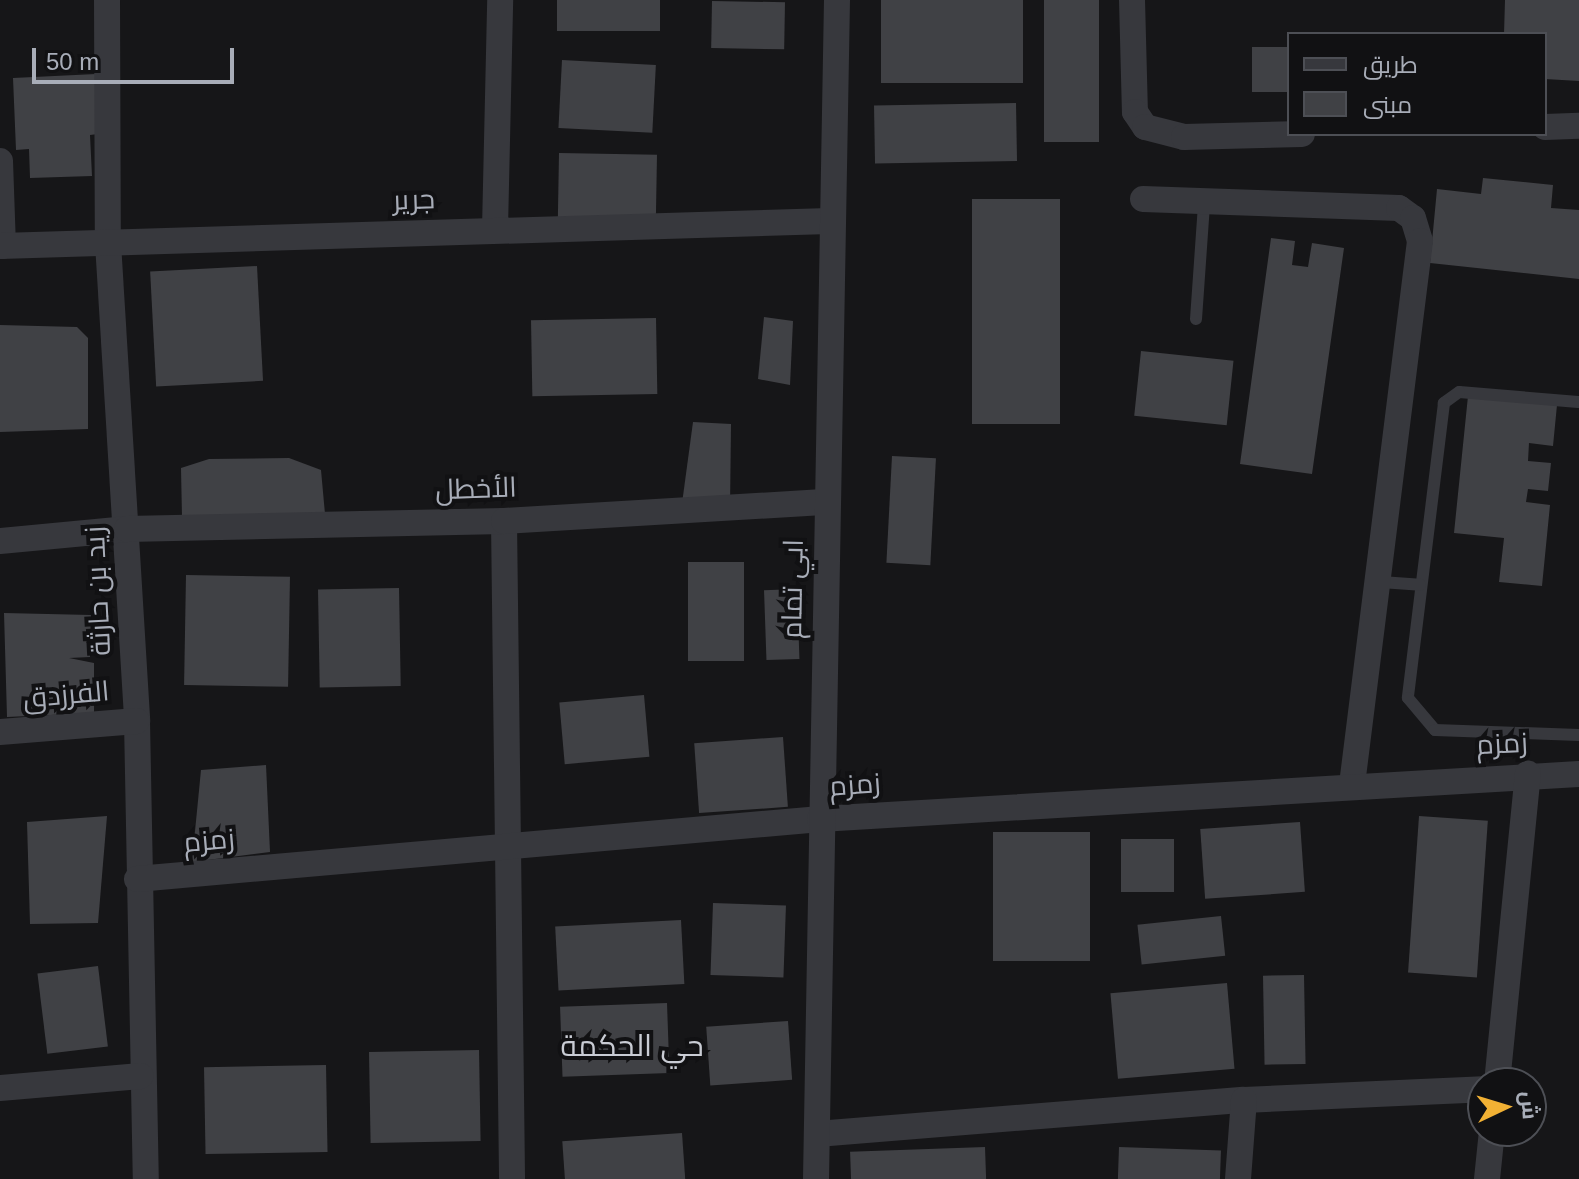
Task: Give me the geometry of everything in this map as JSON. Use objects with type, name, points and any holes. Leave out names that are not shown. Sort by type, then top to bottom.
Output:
[{"type":"street","name":"زيد بن حارثة","points":[[107,0],[108,243],[137,721],[140,1076],[146,1179]]},
{"type":"street","points":[[495,229],[500,0]]},
{"type":"street","name":"ابي تمام","points":[[816,1179],[830,221],[837,0]]},
{"type":"street","points":[[1132,0],[1135,112],[1145,127],[1184,137],[1287,134]]},
{"type":"street","points":[[1547,127],[1579,126]]},
{"type":"street","points":[[0,161],[2,246]]},
{"type":"street","points":[[1143,199],[1204,204],[1399,208],[1413,218],[1420,241],[1381,582],[1352,785]]},
{"type":"street","name":"جرير","points":[[2,246],[830,221]]},
{"type":"street","name":"الأخطل","points":[[0,541],[127,529],[504,521],[827,502]]},
{"type":"street","points":[[504,521],[512,1179]]},
{"type":"street","name":"الفرزدق","points":[[0,732],[137,721]]},
{"type":"street","points":[[1499,1067],[1528,774]]},
{"type":"street","name":"زمزم","points":[[137,879],[509,849],[820,819],[1528,774],[1579,774]]},
{"type":"street","points":[[0,1088],[140,1076]]},
{"type":"street","points":[[817,1134],[1244,1100],[1467,1090]]},
{"type":"street","points":[[1238,1179],[1244,1100]]},
{"type":"street","points":[[1487,1179],[1490,1147]]},
{"type":"lane","points":[[1196,319],[1204,204]]},
{"type":"lane","points":[[1578,402],[1459,392],[1444,403],[1408,698],[1416,715],[1435,730],[1579,735]]},
{"type":"lane","points":[[1381,582],[1420,585]]},
{"type":"building","points":[[557,0],[660,0],[660,31],[557,31]]},
{"type":"building","points":[[881,0],[1023,0],[1023,83],[881,83]]},
{"type":"building","points":[[1044,0],[1099,0],[1099,142],[1044,142]]},
{"type":"building","points":[[1505,0],[1579,0],[1579,81],[1547,79],[1547,32],[1504,32]]},
{"type":"building","points":[[712,1],[785,2],[784,49],[711,48]]},
{"type":"building","points":[[1252,47],[1287,47],[1287,92],[1252,92]]},
{"type":"building","points":[[562,60],[656,65],[652,133],[558,128]]},
{"type":"building","points":[[96,74],[98,134],[90,135],[92,176],[30,178],[29,149],[16,150],[13,78]]},
{"type":"building","points":[[1016,103],[1017,161],[875,163],[874,105]]},
{"type":"building","points":[[559,153],[657,155],[656,229],[558,227]]},
{"type":"building","points":[[1483,178],[1553,185],[1551,208],[1579,210],[1579,279],[1430,263],[1437,189],[1481,194]]},
{"type":"building","points":[[972,199],[1060,199],[1060,424],[972,424]]},
{"type":"building","points":[[1271,238],[1295,241],[1292,265],[1308,267],[1312,243],[1344,248],[1312,474],[1240,464]]},
{"type":"building","points":[[257,266],[263,381],[156,386],[150,272]]},
{"type":"building","points":[[764,317],[793,321],[790,385],[758,379]]},
{"type":"building","points":[[656,318],[657,394],[532,396],[531,320]]},
{"type":"building","points":[[0,325],[77,327],[88,338],[88,429],[0,432]]},
{"type":"building","points":[[1141,351],[1233,361],[1227,425],[1134,416]]},
{"type":"building","points":[[1468,396],[1557,405],[1553,446],[1529,443],[1528,461],[1551,463],[1548,491],[1528,489],[1526,502],[1550,505],[1542,586],[1499,582],[1504,538],[1454,533]]},
{"type":"building","points":[[693,422],[731,424],[730,508],[681,511]]},
{"type":"building","points":[[892,456],[936,458],[930,565],[886,563]]},
{"type":"building","points":[[289,458],[321,470],[325,514],[182,517],[181,468],[209,459]]},
{"type":"building","points":[[688,562],[744,562],[744,661],[688,661]]},
{"type":"building","points":[[186,575],[290,577],[288,687],[184,685]]},
{"type":"building","points":[[399,588],[401,686],[320,687],[318,589]]},
{"type":"building","points":[[797,589],[799,659],[766,660],[764,590]]},
{"type":"building","points":[[4,613],[91,615],[90,657],[69,658],[94,663],[94,713],[7,717]]},
{"type":"building","points":[[644,695],[649,757],[565,764],[559,702]]},
{"type":"building","points":[[783,737],[788,807],[699,813],[694,743]]},
{"type":"building","points":[[266,765],[270,852],[192,862],[201,770]]},
{"type":"building","points":[[107,816],[98,923],[30,924],[27,822]]},
{"type":"building","points":[[1419,816],[1488,821],[1477,977],[1408,973]]},
{"type":"building","points":[[1300,822],[1305,892],[1205,899],[1200,829]]},
{"type":"building","points":[[993,832],[1090,832],[1090,961],[993,961]]},
{"type":"building","points":[[1121,839],[1174,839],[1174,892],[1121,892]]},
{"type":"building","points":[[713,903],[786,906],[783,978],[710,975]]},
{"type":"building","points":[[1221,916],[1225,956],[1142,965],[1137,925]]},
{"type":"building","points":[[681,920],[684,984],[559,991],[555,927]]},
{"type":"building","points":[[98,966],[108,1046],[47,1054],[37,973]]},
{"type":"building","points":[[1304,975],[1306,1064],[1265,1065],[1263,976]]},
{"type":"building","points":[[1227,983],[1234,1069],[1118,1079],[1110,993]]},
{"type":"building","points":[[667,1003],[669,1073],[563,1077],[560,1007]]},
{"type":"building","points":[[788,1021],[792,1080],[710,1086],[706,1027]]},
{"type":"building","points":[[479,1050],[481,1141],[371,1143],[369,1052]]},
{"type":"building","points":[[326,1065],[328,1152],[206,1154],[204,1067]]},
{"type":"building","points":[[682,1133],[685,1179],[565,1179],[562,1141]]},
{"type":"building","points":[[985,1147],[986,1179],[851,1179],[850,1152]]},
{"type":"building","points":[[1119,1147],[1221,1151],[1220,1179],[1118,1179]]},
{"type":"district","name":"حي الحكمة","points":[[632,1046]]}]
